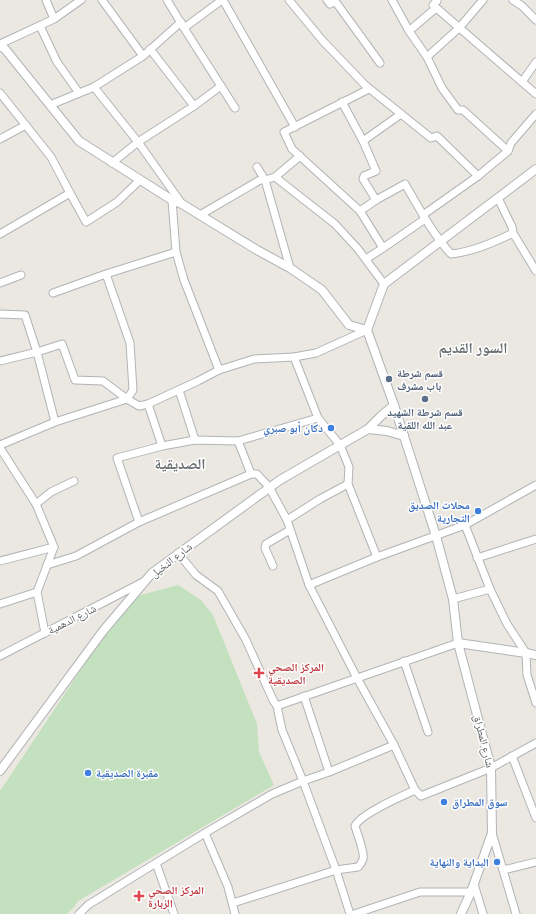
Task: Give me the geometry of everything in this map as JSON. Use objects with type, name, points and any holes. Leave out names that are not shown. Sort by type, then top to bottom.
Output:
[{"type":"street","points":[[46,0],[54,19]]},
{"type":"street","points":[[81,0],[54,19],[0,45],[5,49],[79,141],[172,200],[182,204],[257,250],[290,268],[322,290],[349,325],[367,330]]},
{"type":"street","points":[[102,0],[143,56]]},
{"type":"street","points":[[167,0],[235,108]]},
{"type":"street","points":[[327,0],[330,4],[335,0],[380,63]]},
{"type":"street","points":[[392,0],[409,31],[427,57],[442,88],[458,110],[463,110],[508,151]]},
{"type":"street","points":[[436,0],[437,1],[432,5],[536,94]]},
{"type":"street","points":[[427,57],[459,28],[483,0]]},
{"type":"street","points":[[513,0],[522,6],[536,20]]},
{"type":"street","points":[[50,105],[94,87],[143,56],[182,25],[219,1],[295,127]]},
{"type":"street","points":[[292,1],[322,40],[369,89],[431,138],[437,136],[478,176]]},
{"type":"street","points":[[409,31],[436,8]]},
{"type":"street","points":[[40,26],[57,62],[79,93]]},
{"type":"street","points":[[150,49],[194,106]]},
{"type":"street","points":[[522,82],[536,62]]},
{"type":"street","points":[[112,163],[138,142],[194,106],[221,86]]},
{"type":"street","points":[[94,87],[138,142],[182,204]]},
{"type":"street","points":[[369,89],[284,132],[292,149],[360,211],[383,248]]},
{"type":"street","points":[[0,93],[51,157],[86,222],[117,202],[140,180]]},
{"type":"street","points":[[342,102],[364,141],[376,171],[364,176],[363,179],[376,200]]},
{"type":"street","points":[[364,141],[401,114]]},
{"type":"street","points":[[366,259],[383,248],[478,176],[508,151],[511,143],[536,114]]},
{"type":"street","points":[[0,138],[26,125]]},
{"type":"street","points":[[200,215],[260,180],[275,177],[300,156]]},
{"type":"street","points":[[257,167],[265,180],[290,268]]},
{"type":"street","points":[[0,361],[62,344],[75,380],[103,381],[139,406],[148,404],[219,370],[254,359],[294,357],[316,353],[367,330],[384,284],[536,169]]},
{"type":"street","points":[[275,177],[335,224],[358,249],[384,284]]},
{"type":"street","points":[[360,211],[376,200],[405,184],[440,242],[451,254],[470,250],[498,240],[512,233]]},
{"type":"street","points":[[0,234],[70,193]]},
{"type":"street","points":[[498,198],[512,227],[512,233],[536,271]]},
{"type":"street","points":[[172,200],[176,252],[184,280],[219,370]]},
{"type":"street","points":[[53,293],[106,274],[176,252]]},
{"type":"street","points":[[45,633],[37,592],[54,547],[36,504],[0,446],[55,422],[127,399],[133,390],[130,343],[106,274]]},
{"type":"street","points":[[0,283],[22,276]]},
{"type":"street","points":[[0,314],[25,315],[37,352],[55,422]]},
{"type":"street","name":"شارع المطراق","points":[[367,330],[394,405],[436,536],[453,599],[458,643],[491,768],[492,833],[461,914]]},
{"type":"street","points":[[294,357],[318,418],[340,445],[349,467],[348,484],[377,557]]},
{"type":"street","points":[[179,390],[195,440]]},
{"type":"street","points":[[148,404],[162,446]]},
{"type":"street","points":[[368,430],[394,405]]},
{"type":"street","points":[[139,522],[117,458],[162,446],[195,440],[238,441],[318,418]]},
{"type":"street","points":[[368,430],[387,431],[404,436]]},
{"type":"street","name":"شارع النخيل","points":[[0,771],[103,630],[152,572],[269,487],[368,430]]},
{"type":"street","points":[[238,441],[251,474]]},
{"type":"street","points":[[47,565],[76,556],[139,522],[251,474],[257,474],[269,487],[287,520],[309,585],[357,678],[394,745],[415,790],[421,796],[491,768],[536,743]]},
{"type":"street","points":[[36,504],[52,492],[74,481]]},
{"type":"street","points":[[287,520],[320,499],[348,484]]},
{"type":"street","points":[[309,585],[377,557],[465,525],[536,485]]},
{"type":"street","points":[[465,525],[490,589],[507,624],[526,653],[527,675],[536,703]]},
{"type":"street","points":[[273,566],[265,548],[266,544],[290,530]]},
{"type":"street","points":[[477,558],[536,539]]},
{"type":"street","points":[[0,561],[54,547]]},
{"type":"street","points":[[178,553],[196,575],[218,592],[246,640],[273,700],[278,706],[282,730],[303,781],[336,870],[350,914]]},
{"type":"street","name":"شارع الدهمية","points":[[0,656],[144,582]]},
{"type":"street","points":[[453,599],[490,589]]},
{"type":"street","points":[[0,604],[37,592]]},
{"type":"street","points":[[278,706],[458,643],[536,655]]},
{"type":"street","points":[[404,661],[428,732]]},
{"type":"street","points":[[304,696],[329,772]]},
{"type":"street","points":[[79,914],[88,905],[205,833],[272,794],[394,745]]},
{"type":"street","points":[[512,756],[533,800],[536,818]]},
{"type":"street","points":[[232,903],[336,870],[358,867],[364,858],[354,826],[355,824],[360,819],[379,808],[415,790]]},
{"type":"street","points":[[205,833],[228,887],[235,914]]},
{"type":"street","points":[[492,833],[516,914]]},
{"type":"street","points":[[503,870],[536,862]]},
{"type":"street","points":[[156,863],[174,914]]},
{"type":"street","points":[[354,914],[420,892],[472,888],[483,914]]},
{"type":"green space","points":[[178,585],[201,600],[213,615],[257,724],[259,752],[274,785],[78,901],[67,914],[0,914],[0,791],[108,629],[137,596]]},
{"type":"place","name":"قسم شرطة باب مشرف","points":[[389,379]]},
{"type":"place","name":"قسم شرطة الشهيد عبد الله اللقية","points":[[425,399]]},
{"type":"place","name":"دكان أبو صبري","points":[[331,428]]},
{"type":"place","name":"محلات الصديق التجارية","points":[[478,511]]},
{"type":"place","name":"المركز الصحي الصديقية","points":[[259,673]]},
{"type":"place","name":"مقبرة الصديقية","points":[[88,773]]},
{"type":"place","name":"سوق المطراق","points":[[444,802]]},
{"type":"place","name":"البداية والنهاية","points":[[497,862]]},
{"type":"place","name":"المركز الصحي الزبارة","points":[[139,896]]},
{"type":"district","name":"السور القديم","points":[[473,348]]},
{"type":"district","name":"الصديقية","points":[[180,464]]}]
